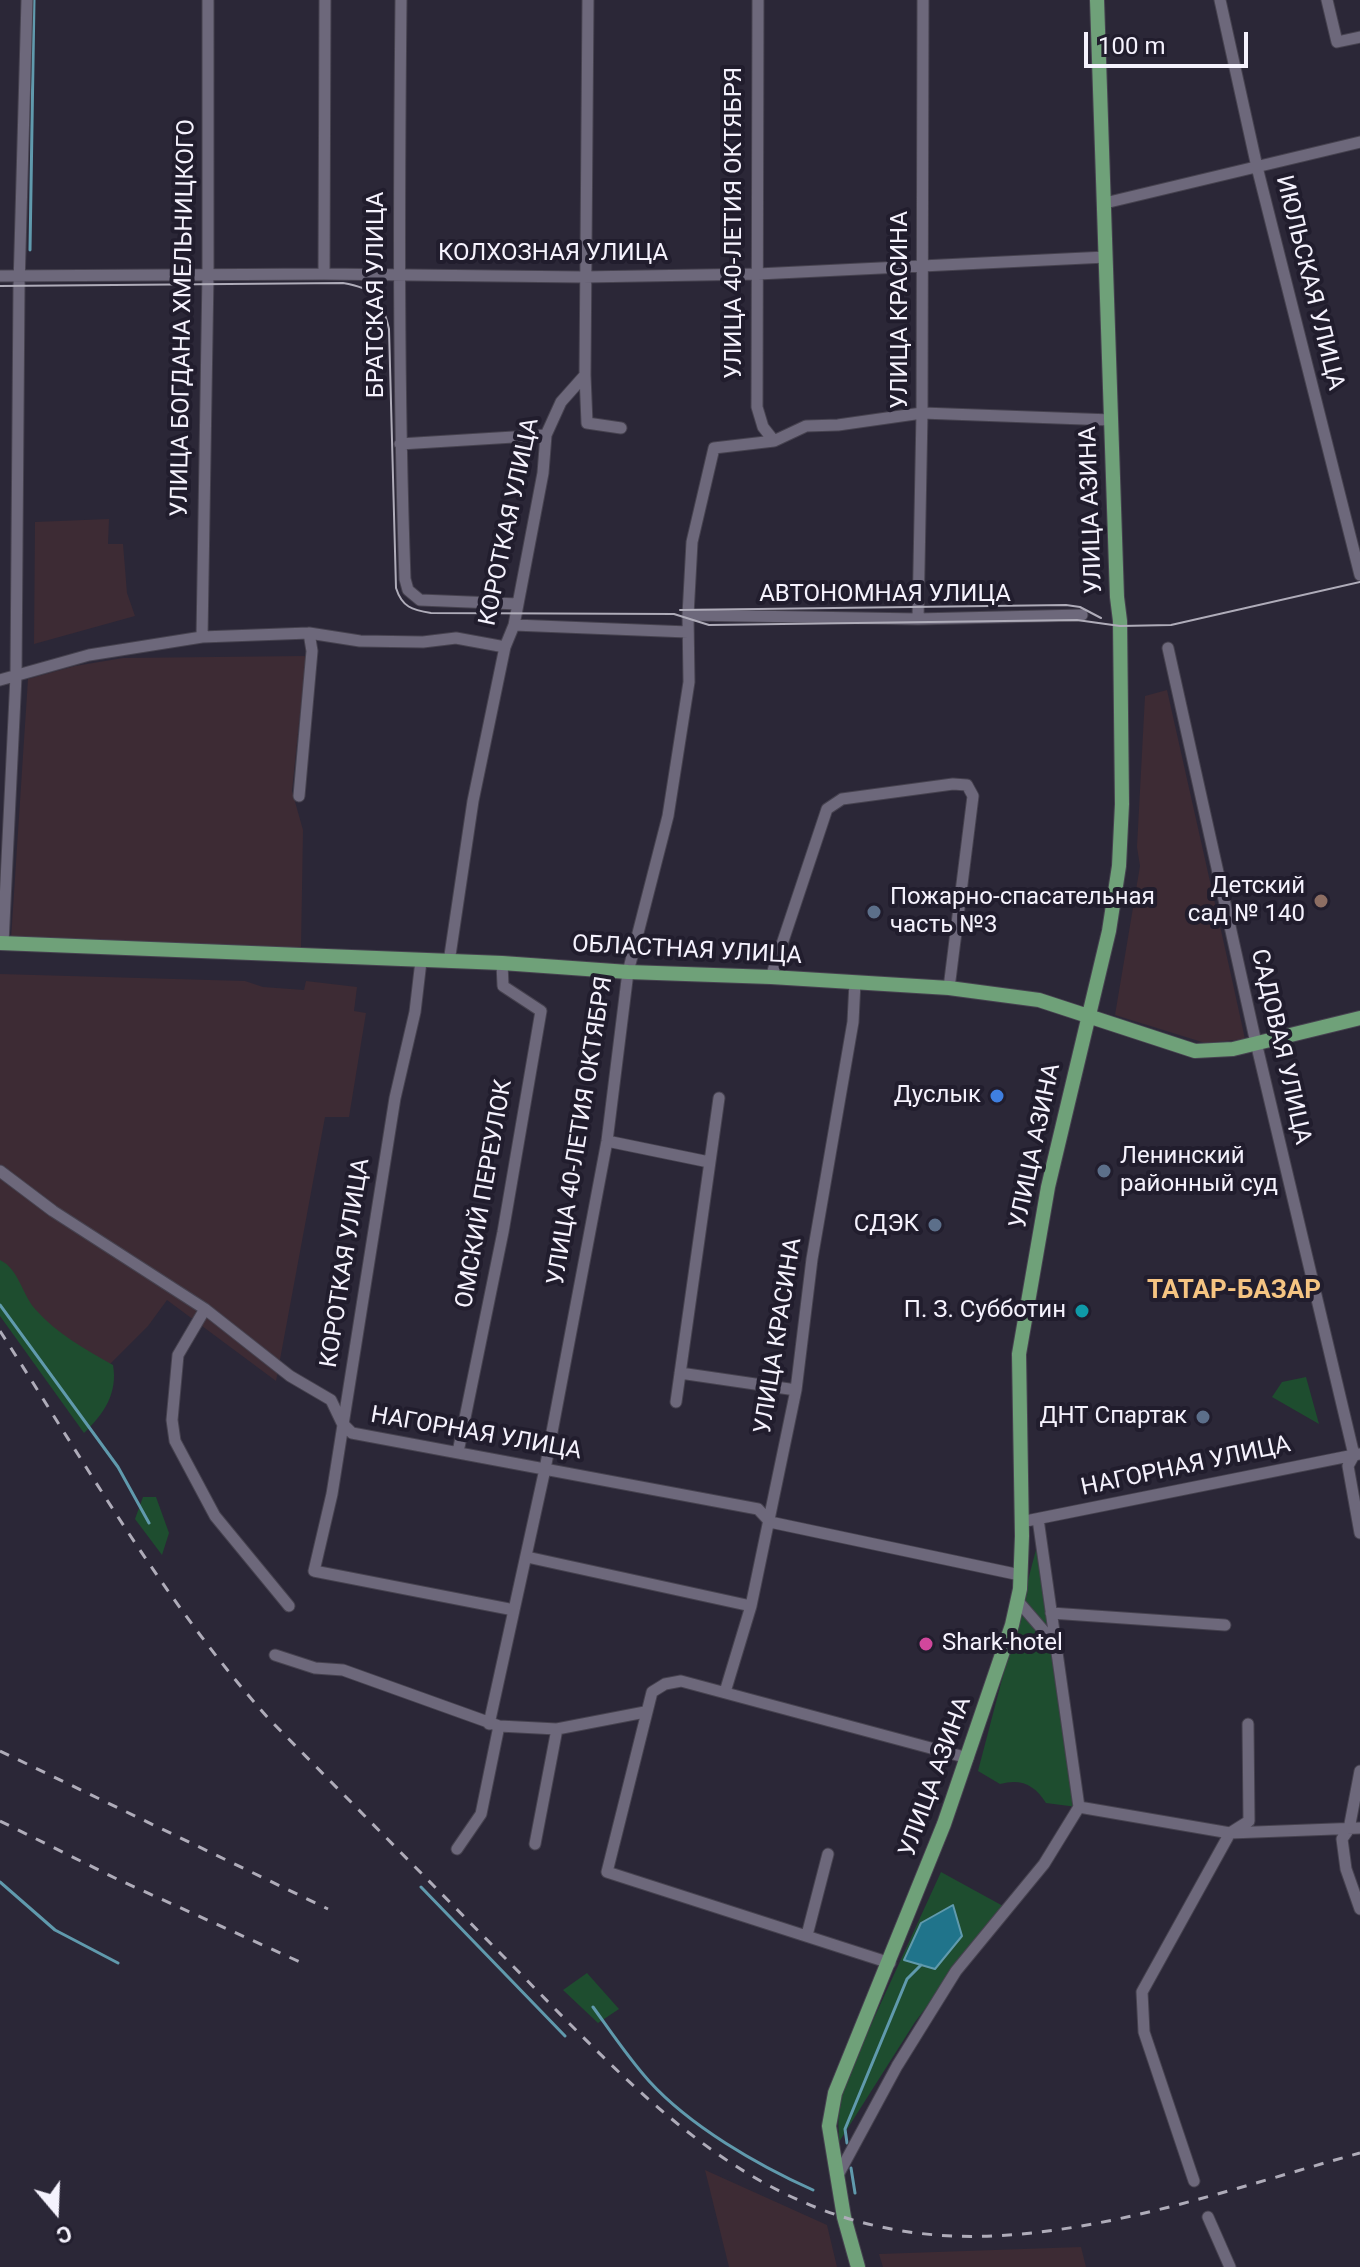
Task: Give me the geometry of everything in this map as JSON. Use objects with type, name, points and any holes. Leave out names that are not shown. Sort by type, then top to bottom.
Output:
[{"type":"main road","name":"УЛИЦА АЗИНА","points":[[858,2267],[837,2177],[829,2126],[831,2109],[844,2065],[890,1963],[968,1758],[1012,1625],[1020,1575],[1019,1354],[1048,1187],[1109,931],[1119,866],[1120,621],[1097,0]]},
{"type":"main road","name":"ОБЛАСТНАЯ УЛИЦА","points":[[1,943],[502,963],[949,988],[1039,1000],[1195,1051],[1233,1049],[1360,1018]]},
{"type":"street","points":[[1,943],[16,676],[20,276],[27,0]]},
{"type":"street","name":"УЛИЦА БОГДАНА ХМЕЛЬНИЦКОГО","points":[[202,637],[208,274],[208,0]]},
{"type":"street","points":[[324,274],[325,0]]},
{"type":"street","name":"БРАТСКАЯ УЛИЦА","points":[[401,0],[398,277],[400,444],[408,590],[420,600],[518,604]]},
{"type":"street","points":[[588,0],[583,277],[587,423],[621,428]]},
{"type":"street","name":"УЛИЦА 40-ЛЕТИЯ ОКТЯБРЯ","points":[[758,0],[757,407],[763,427],[774,441]]},
{"type":"street","name":"УЛИЦА КРАСИНА","points":[[918,619],[924,267],[923,0]]},
{"type":"street","name":"ИЮЛЬСКАЯ УЛИЦА","points":[[1220,0],[1257,167],[1360,575]]},
{"type":"street","points":[[1327,0],[1337,42],[1360,37]]},
{"type":"street","points":[[1105,203],[1360,142]]},
{"type":"street","name":"КОЛХОЗНАЯ УЛИЦА","points":[[0,276],[324,274],[583,277],[758,274],[1106,257]]},
{"type":"street","name":"КОРОТКАЯ УЛИЦА","points":[[449,962],[473,801],[505,647],[514,625],[543,473],[546,435],[561,402],[585,375]]},
{"type":"street","points":[[774,441],[806,426],[838,425],[922,413],[1111,420]]},
{"type":"street","points":[[400,444],[546,435]]},
{"type":"street","name":"УЛИЦА 40-ЛЕТИЯ ОКТЯБРЯ","points":[[457,1849],[481,1814],[514,1610],[545,1469],[607,1141],[628,972],[668,816],[689,682],[688,615],[692,542],[714,448],[774,441]]},
{"type":"street","name":"АВТОНОМНАЯ УЛИЦА","points":[[688,615],[918,619],[1082,615]]},
{"type":"street","points":[[514,625],[688,632]]},
{"type":"street","points":[[299,796],[312,651],[309,633]]},
{"type":"street","points":[[0,680],[89,655],[202,637],[309,633],[360,641],[423,642],[456,638],[505,647]]},
{"type":"street","name":"САДОВАЯ УЛИЦА","points":[[1168,648],[1256,1043],[1357,1454],[1348,1466],[1360,1533]]},
{"type":"street","points":[[771,977],[827,809],[842,799],[953,784],[967,785],[973,796],[949,988]]},
{"type":"street","name":"КОРОТКАЯ УЛИЦА","points":[[421,961],[415,1012],[395,1098],[332,1494],[314,1571],[514,1610]]},
{"type":"street","name":"ОМСКИЙ ПЕРЕУЛОК","points":[[458,1452],[503,1232],[541,1011],[503,986],[502,963]]},
{"type":"street","name":"УЛИЦА КРАСИНА","points":[[725,1692],[751,1606],[796,1390],[812,1259],[853,1022],[855,982]]},
{"type":"street","points":[[676,1402],[719,1098]]},
{"type":"street","points":[[607,1141],[709,1162]]},
{"type":"street","name":"НАГОРНАЯ УЛИЦА","points":[[0,1171],[53,1211],[205,1309],[290,1376],[331,1400],[342,1423],[352,1433],[758,1509],[770,1522],[1020,1575]]},
{"type":"street","points":[[205,1309],[178,1355],[172,1420],[175,1441],[215,1516],[289,1606]]},
{"type":"street","points":[[680,1373],[796,1390]]},
{"type":"street","name":"НАГОРНАЯ УЛИЦА","points":[[1021,1522],[1357,1454]]},
{"type":"street","points":[[837,2177],[897,2066],[956,1971],[1044,1864],[1079,1807],[1038,1519]]},
{"type":"street","points":[[527,1557],[751,1606]]},
{"type":"street","points":[[1017,1600],[1056,1644]]},
{"type":"street","points":[[1051,1613],[1225,1625]]},
{"type":"street","points":[[275,1655],[315,1668],[343,1670],[494,1725],[557,1729],[645,1712]]},
{"type":"street","points":[[890,1963],[607,1872],[652,1692],[665,1684],[681,1681],[968,1758]]},
{"type":"street","points":[[1194,2181],[1144,2032],[1142,1992],[1230,1833],[1249,1821],[1248,1724]]},
{"type":"street","points":[[535,1844],[557,1729]]},
{"type":"street","points":[[1360,1771],[1355,1828],[1342,1839],[1346,1869],[1360,1909]]},
{"type":"street","points":[[1079,1807],[1230,1833],[1355,1828]]},
{"type":"street","points":[[807,1935],[828,1854]]},
{"type":"street","points":[[1208,2217],[1230,2267]]},
{"type":"shaded area","points":[[109,519],[108,544],[123,544],[127,593],[135,616],[34,644],[35,522]]},
{"type":"shaded area","points":[[306,656],[292,791],[303,830],[301,948],[11,939],[28,679],[75,666],[123,658]]},
{"type":"shaded area","points":[[1167,690],[1245,1039],[1205,1043],[1115,1015],[1140,866],[1137,847],[1145,696]]},
{"type":"shaded area","points":[[0,974],[245,981],[263,987],[304,990],[306,981],[357,987],[354,1011],[366,1013],[349,1117],[325,1117],[276,1381],[167,1300],[148,1326],[86,1388],[0,1271]]},
{"type":"shaded area","points":[[705,2170],[827,2225],[837,2267],[729,2267]]},
{"type":"shaded area","points":[[1081,2247],[1086,2267],[883,2267],[879,2254]]},
{"type":"green space","points":[[0,1260],[12,1270],[31,1304],[44,1318],[72,1340],[113,1365],[113,1385],[108,1402],[84,1433],[0,1316]]},
{"type":"green space","points":[[1306,1377],[1319,1424],[1272,1397],[1282,1382]]},
{"type":"green space","points":[[143,1497],[156,1497],[169,1533],[162,1555],[135,1519]]},
{"type":"green space","points":[[1038,1542],[1077,1807],[1046,1803],[1027,1784],[1000,1784],[978,1771]]},
{"type":"green space","points":[[941,1872],[1003,1906],[915,2022],[839,2142],[838,2106],[847,2077]]},
{"type":"green space","points":[[587,1973],[619,2009],[598,2023],[563,1990]]},
{"type":"water","points":[[953,1905],[962,1936],[935,1969],[904,1960],[921,1923]]},
{"type":"waterway","points":[[30,250],[34,0]]},
{"type":"waterway","points":[[0,1305],[118,1467],[149,1523]]},
{"type":"waterway","points":[[0,1882],[55,1930],[118,1963]]},
{"type":"waterway","points":[[421,1887],[565,2036]]},
{"type":"waterway","points":[[847,2143],[845,2129],[907,1979],[921,1965]]},
{"type":"waterway","points":[[593,2007],[642,2073],[684,2114],[747,2156],[813,2190]]},
{"type":"waterway","points":[[851,2168],[855,2193]]},
{"type":"tram line","points":[[0,286],[343,283],[370,292],[380,303],[389,329],[396,588],[405,603],[424,612],[674,614],[709,625],[1077,620],[1120,626],[1171,625],[1360,582]]},
{"type":"tram line","points":[[680,610],[1066,605],[1080,607],[1101,618]]},
{"type":"railway","points":[[0,1331],[160,1580],[269,1719],[608,2062],[661,2110],[717,2154],[777,2190],[841,2216],[913,2232],[993,2236],[1040,2232],[1132,2216],[1360,2153]]},
{"type":"railway","points":[[0,1751],[328,1909]]},
{"type":"railway","points":[[0,1821],[119,1880],[300,1962]]},
{"type":"place","name":"Детский сад № 140","points":[[1321,901]]},
{"type":"place","name":"Пожарно-спасательная часть №3","points":[[874,912]]},
{"type":"place","name":"Дуслык","points":[[997,1096]]},
{"type":"place","name":"Ленинский районный суд","points":[[1104,1171]]},
{"type":"place","name":"СДЭК","points":[[935,1225]]},
{"type":"place","name":"П. З. Субботин","points":[[1082,1311]]},
{"type":"place","name":"ДНТ Спартак","points":[[1203,1417]]},
{"type":"place","name":"Shark-hotel","points":[[926,1644]]},
{"type":"district","name":"ТАТАР-БАЗАР","points":[[1234,1291]]}]
